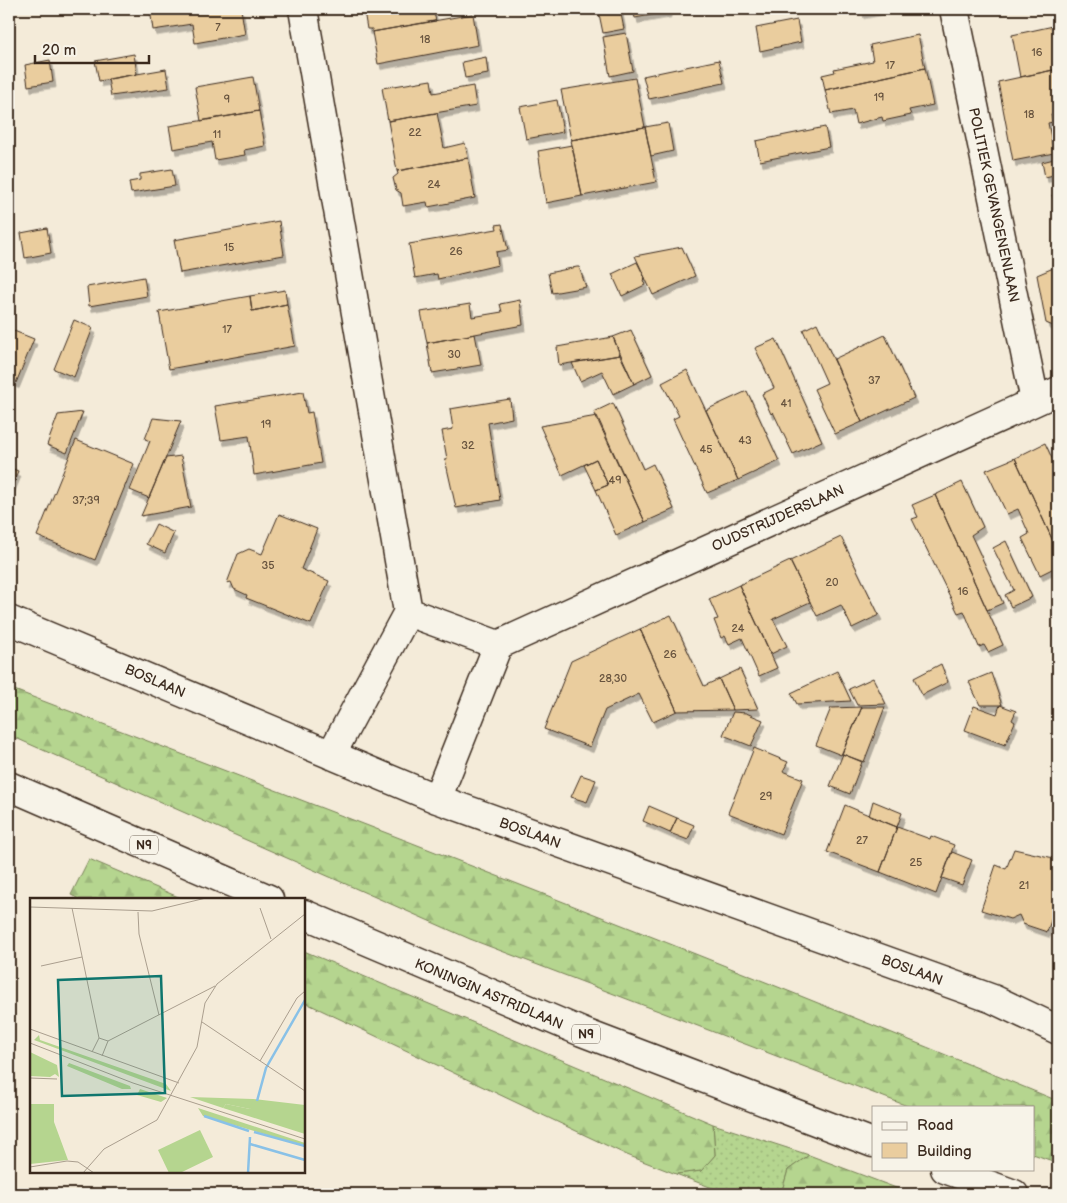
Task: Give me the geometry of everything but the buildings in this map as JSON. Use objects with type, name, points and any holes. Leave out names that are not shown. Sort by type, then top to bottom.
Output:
[{"type":"street","points":[[303,9],[408,612],[331,755]]},
{"type":"street","name":"POLITIEK GEVANGENENLAAN","points":[[954,9],[1047,396]]},
{"type":"street","name":"OUDSTRIJDERSLAAN","points":[[498,645],[1047,396]]},
{"type":"street","points":[[408,612],[498,645],[437,799]]},
{"type":"street","name":"BOSLAAN","points":[[9,620],[437,799],[992,999],[1058,1030]]},
{"type":"street","name":"N9","points":[[9,786],[267,898]]},
{"type":"street","name":"KONINGIN ASTRIDLAAN","points":[[305,914],[582,1032],[872,1143]]},
{"type":"street","points":[[949,1170],[1014,1194]]},
{"type":"green space","points":[[9,688],[666,942],[928,1047],[1058,1101],[1058,1163],[1034,1154],[1034,1106],[907,1106],[470,939],[9,735]]},
{"type":"green space","points":[[89,859],[181,898],[77,898],[71,895]]},
{"type":"green space","points":[[305,951],[713,1124],[715,1155],[701,1171],[676,1174],[627,1155],[305,1002]]},
{"type":"green space","points":[[713,1124],[809,1155],[788,1170],[781,1194],[728,1194],[676,1174],[701,1171],[715,1155]]},
{"type":"green space","points":[[809,1155],[912,1194],[781,1194],[788,1170]]}]
